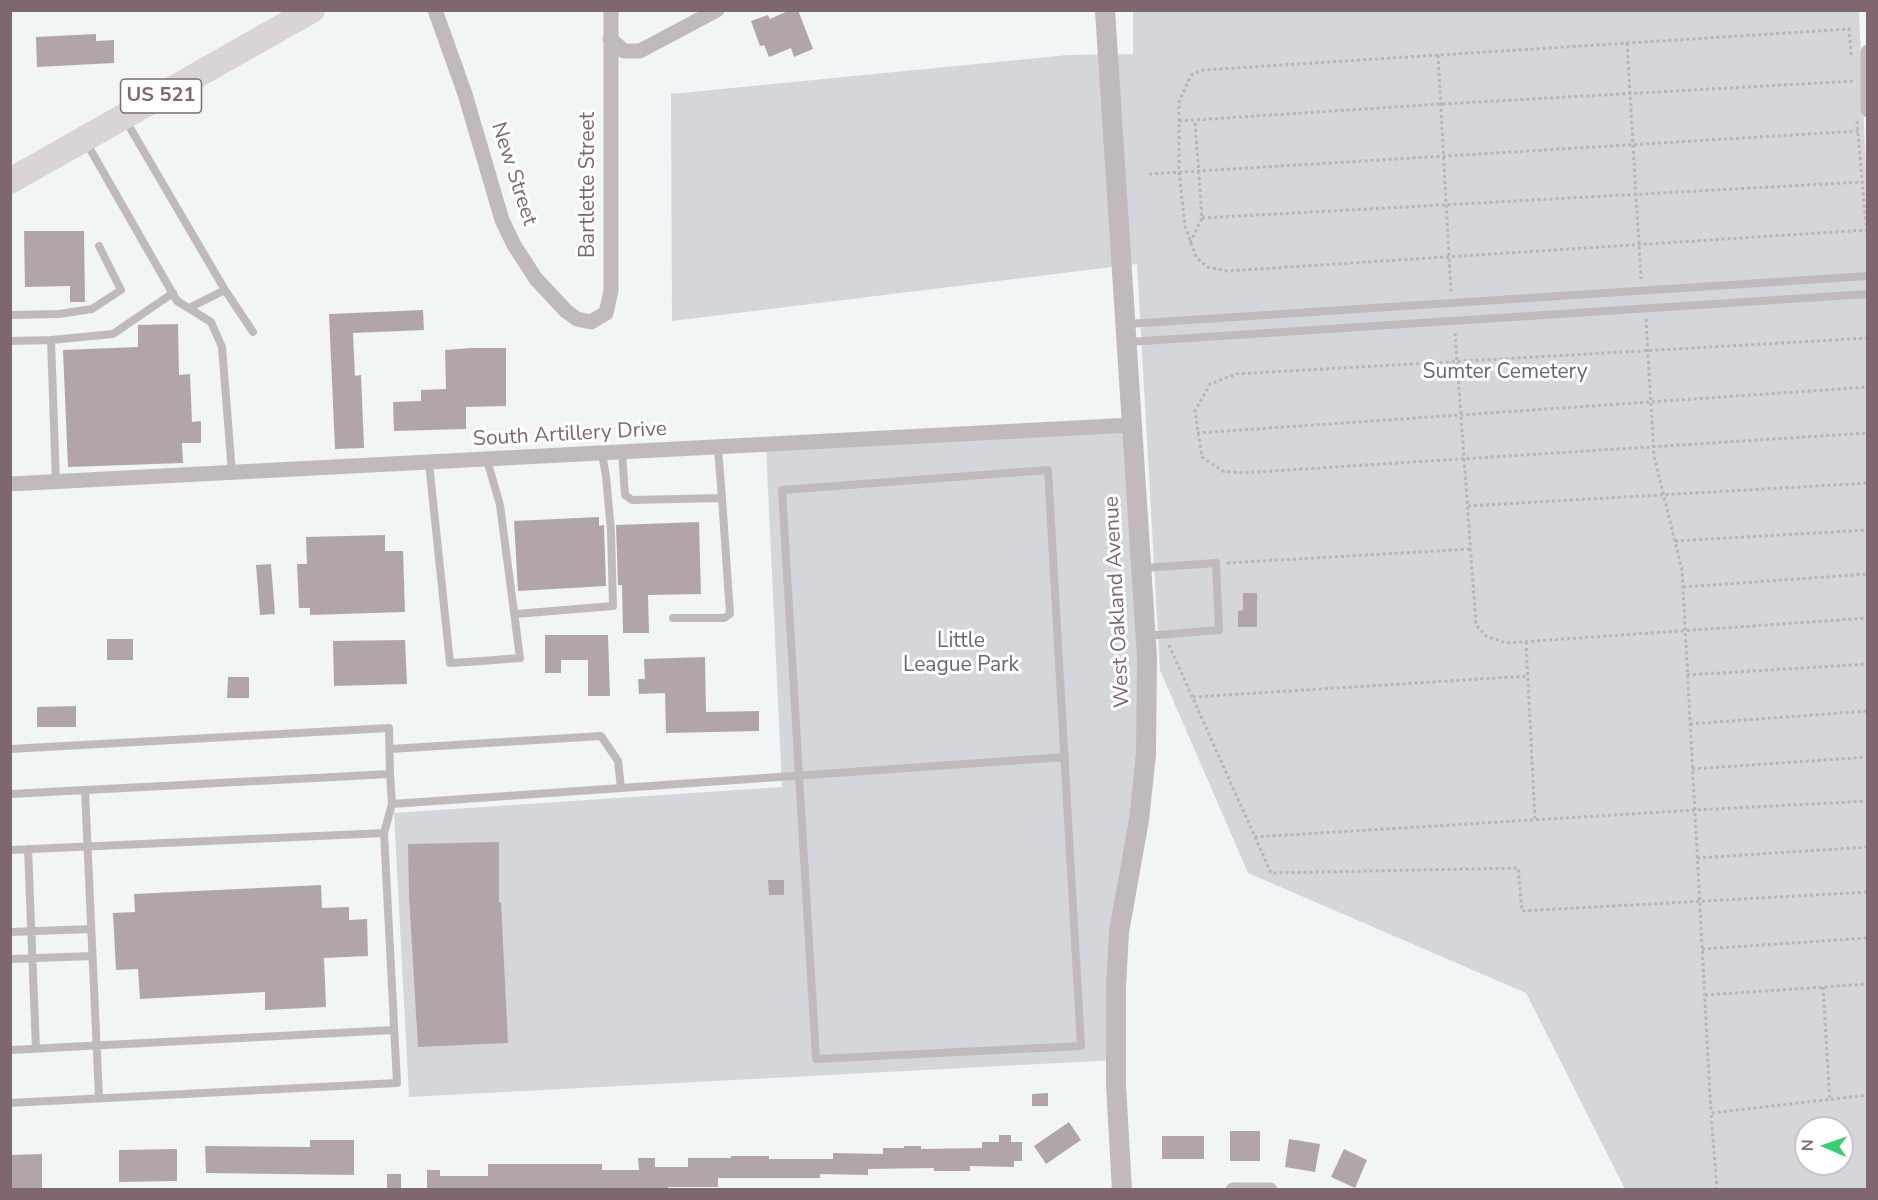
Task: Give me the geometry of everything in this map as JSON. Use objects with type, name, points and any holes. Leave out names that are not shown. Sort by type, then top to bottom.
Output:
[{"type":"highway","name":"US 521","points":[[10,181],[312,10]]},
{"type":"street","name":"New Street","points":[[435,10],[465,94],[502,220],[514,245],[536,279],[558,303],[577,318],[591,322]]},
{"type":"street","name":"Bartlette Street","points":[[591,322],[606,313],[610,291],[610,10]]},
{"type":"street","points":[[610,39],[624,51],[640,51],[717,10]]},
{"type":"street","name":"West Oakland Avenue","points":[[1105,10],[1146,636],[1148,708],[1139,820],[1119,932],[1116,987],[1116,1085],[1122,1190]]},
{"type":"street","points":[[1862,111],[1868,52]]},
{"type":"street","name":"South Artillery Drive","points":[[10,484],[1132,425]]},
{"type":"street","points":[[1233,1190],[1270,1190]]},
{"type":"lane","points":[[123,117],[225,290],[253,332]]},
{"type":"lane","points":[[84,140],[177,301],[211,322],[222,347],[232,473]]},
{"type":"lane","points":[[10,315],[59,314],[92,309],[121,290],[99,246]]},
{"type":"lane","points":[[1126,333],[1452,303],[1868,276]]},
{"type":"lane","points":[[189,308],[225,290]]},
{"type":"lane","points":[[10,341],[113,334],[172,293]]},
{"type":"lane","points":[[1126,333],[1454,320],[1868,294]]},
{"type":"lane","points":[[51,340],[56,482]]},
{"type":"lane","points":[[673,618],[724,618],[730,614],[718,448]]},
{"type":"lane","points":[[622,453],[625,495],[632,500],[722,498]]},
{"type":"lane","points":[[516,614],[613,606],[611,531],[602,454]]},
{"type":"lane","points":[[429,463],[450,663],[520,658],[500,506],[487,460]]},
{"type":"lane","points":[[1048,470],[1065,757],[1081,1046],[816,1059],[782,489],[1048,470]]},
{"type":"lane","points":[[1141,568],[1216,563],[1219,630],[1146,636]]},
{"type":"lane","points":[[10,749],[389,728],[392,804],[384,833],[397,1083],[10,1103]]},
{"type":"lane","points":[[390,749],[601,736],[618,761],[621,788]]},
{"type":"lane","points":[[392,804],[1065,757]]},
{"type":"lane","points":[[10,794],[390,774]]},
{"type":"lane","points":[[85,791],[99,1098]]},
{"type":"lane","points":[[10,850],[384,833]]},
{"type":"lane","points":[[28,849],[36,1048]]},
{"type":"lane","points":[[10,932],[91,929]]},
{"type":"lane","points":[[10,959],[92,956]]},
{"type":"lane","points":[[10,1050],[394,1030]]},
{"type":"path","points":[[1852,60],[1849,29],[1203,70],[1191,75],[1179,102],[1179,172],[1185,226],[1196,257],[1207,267],[1227,271],[1866,230]]},
{"type":"path","points":[[1627,43],[1641,290]]},
{"type":"path","points":[[1438,55],[1452,303]]},
{"type":"path","points":[[1853,71],[1854,91]]},
{"type":"path","points":[[1179,122],[1441,104],[1854,81]]},
{"type":"path","points":[[1862,111],[1858,131],[1868,249]]},
{"type":"path","points":[[1190,244],[1202,218],[1195,121]]},
{"type":"path","points":[[1149,174],[1858,131]]},
{"type":"path","points":[[1202,218],[1862,182]]},
{"type":"path","points":[[1645,308],[1653,446],[1682,570],[1717,1190]]},
{"type":"path","points":[[1454,320],[1476,625],[1486,636],[1506,643],[1868,618]]},
{"type":"path","points":[[1868,338],[1236,374],[1210,384],[1195,411],[1202,457],[1223,471],[1241,473],[1868,433]]},
{"type":"path","points":[[1197,433],[1868,387]]},
{"type":"path","points":[[1468,506],[1868,483]]},
{"type":"path","points":[[1675,542],[1868,530]]},
{"type":"path","points":[[1216,563],[1471,549]]},
{"type":"path","points":[[1683,587],[1868,574]]},
{"type":"path","points":[[1167,634],[1168,643],[1271,873],[1518,868],[1522,911],[1868,892]]},
{"type":"path","points":[[1526,641],[1535,819]]},
{"type":"path","points":[[1687,675],[1868,664]]},
{"type":"path","points":[[1193,697],[1528,676]]},
{"type":"path","points":[[1690,724],[1868,711]]},
{"type":"path","points":[[1692,769],[1868,757]]},
{"type":"path","points":[[1256,837],[1868,801]]},
{"type":"path","points":[[1697,858],[1868,847]]},
{"type":"path","points":[[1702,949],[1868,938]]},
{"type":"path","points":[[1705,995],[1868,984]]},
{"type":"path","points":[[1823,987],[1830,1101]]},
{"type":"path","points":[[1711,1113],[1868,1095]]},
{"type":"green space","name":"Sumter Cemetery","points":[[1133,11],[1859,11],[1868,213],[1867,1189],[1625,1189],[1526,993],[1248,873],[1160,670],[1137,264],[672,321],[671,94],[1068,55],[1133,54]]},
{"type":"green space","name":"Little League Park","points":[[1132,425],[1147,657],[1116,1060],[409,1097],[394,813],[782,787],[766,446]]},
{"type":"building","points":[[790,10],[798,10],[813,49],[794,57],[791,48],[769,57],[764,45],[760,46],[751,21],[768,15],[770,19]]},
{"type":"building","points":[[96,34],[96,41],[114,40],[114,63],[37,67],[36,37]]},
{"type":"building","points":[[24,231],[84,231],[85,302],[70,302],[70,286],[25,287]]},
{"type":"building","points":[[423,310],[424,330],[353,333],[355,376],[361,375],[364,448],[335,449],[329,314]]},
{"type":"building","points":[[178,324],[179,375],[190,374],[192,422],[201,421],[201,443],[182,443],[183,463],[68,467],[63,350],[138,347],[138,325]]},
{"type":"building","points":[[506,348],[506,406],[466,407],[466,429],[394,431],[393,402],[421,401],[421,390],[446,389],[445,350]]},
{"type":"building","points":[[599,517],[599,526],[604,525],[606,586],[518,591],[514,521]]},
{"type":"building","points":[[699,522],[701,594],[648,595],[649,633],[623,633],[622,585],[618,585],[616,525]]},
{"type":"building","points":[[385,535],[385,551],[403,551],[405,612],[310,615],[310,608],[299,608],[297,564],[307,564],[306,537]]},
{"type":"building","points":[[271,564],[275,614],[260,615],[256,565]]},
{"type":"building","points":[[1243,593],[1257,593],[1257,627],[1238,627],[1238,611],[1243,610]]},
{"type":"building","points":[[545,635],[608,635],[610,696],[588,696],[588,660],[561,660],[561,673],[545,673]]},
{"type":"building","points":[[107,639],[133,639],[133,660],[107,660]]},
{"type":"building","points":[[405,640],[407,684],[334,686],[333,641]]},
{"type":"building","points":[[705,657],[706,712],[759,711],[759,731],[666,733],[665,693],[639,694],[638,679],[645,679],[644,659]]},
{"type":"building","points":[[228,677],[249,677],[249,698],[227,698]]},
{"type":"building","points":[[76,706],[76,727],[37,727],[37,707]]},
{"type":"building","points":[[499,842],[499,902],[501,902],[508,1043],[418,1047],[408,844]]},
{"type":"building","points":[[768,880],[784,880],[784,895],[769,895]]},
{"type":"building","points":[[321,885],[322,908],[349,907],[349,920],[367,919],[368,956],[324,958],[326,1007],[265,1010],[265,992],[140,999],[138,969],[116,970],[113,913],[135,912],[134,894]]},
{"type":"building","points":[[1048,1093],[1048,1106],[1032,1106],[1032,1094]]},
{"type":"building","points":[[1069,1122],[1081,1140],[1046,1164],[1034,1146]]},
{"type":"building","points":[[1230,1131],[1260,1131],[1260,1161],[1230,1161]]},
{"type":"building","points":[[999,1135],[1011,1135],[1011,1142],[1022,1142],[1022,1161],[1014,1161],[1014,1167],[970,1166],[970,1171],[934,1171],[934,1168],[868,1169],[868,1175],[820,1174],[820,1178],[718,1178],[718,1187],[668,1187],[668,1189],[427,1190],[427,1170],[440,1170],[440,1176],[488,1176],[488,1164],[602,1164],[602,1170],[639,1170],[638,1158],[655,1158],[655,1167],[688,1167],[688,1158],[731,1158],[731,1156],[769,1156],[769,1159],[833,1159],[833,1153],[883,1154],[883,1148],[904,1148],[904,1146],[921,1146],[921,1149],[982,1148],[982,1142],[999,1142]]},
{"type":"building","points":[[1162,1136],[1204,1136],[1204,1159],[1162,1159]]},
{"type":"building","points":[[1289,1139],[1320,1144],[1315,1172],[1285,1167]]},
{"type":"building","points":[[310,1140],[354,1140],[354,1175],[206,1173],[205,1146],[310,1147]]},
{"type":"building","points":[[177,1149],[177,1181],[119,1182],[119,1150]]},
{"type":"building","points":[[1344,1149],[1367,1160],[1355,1188],[1331,1177]]},
{"type":"building","points":[[42,1154],[42,1190],[10,1190],[10,1155]]},
{"type":"building","points":[[387,1174],[401,1174],[401,1190],[387,1190]]}]
